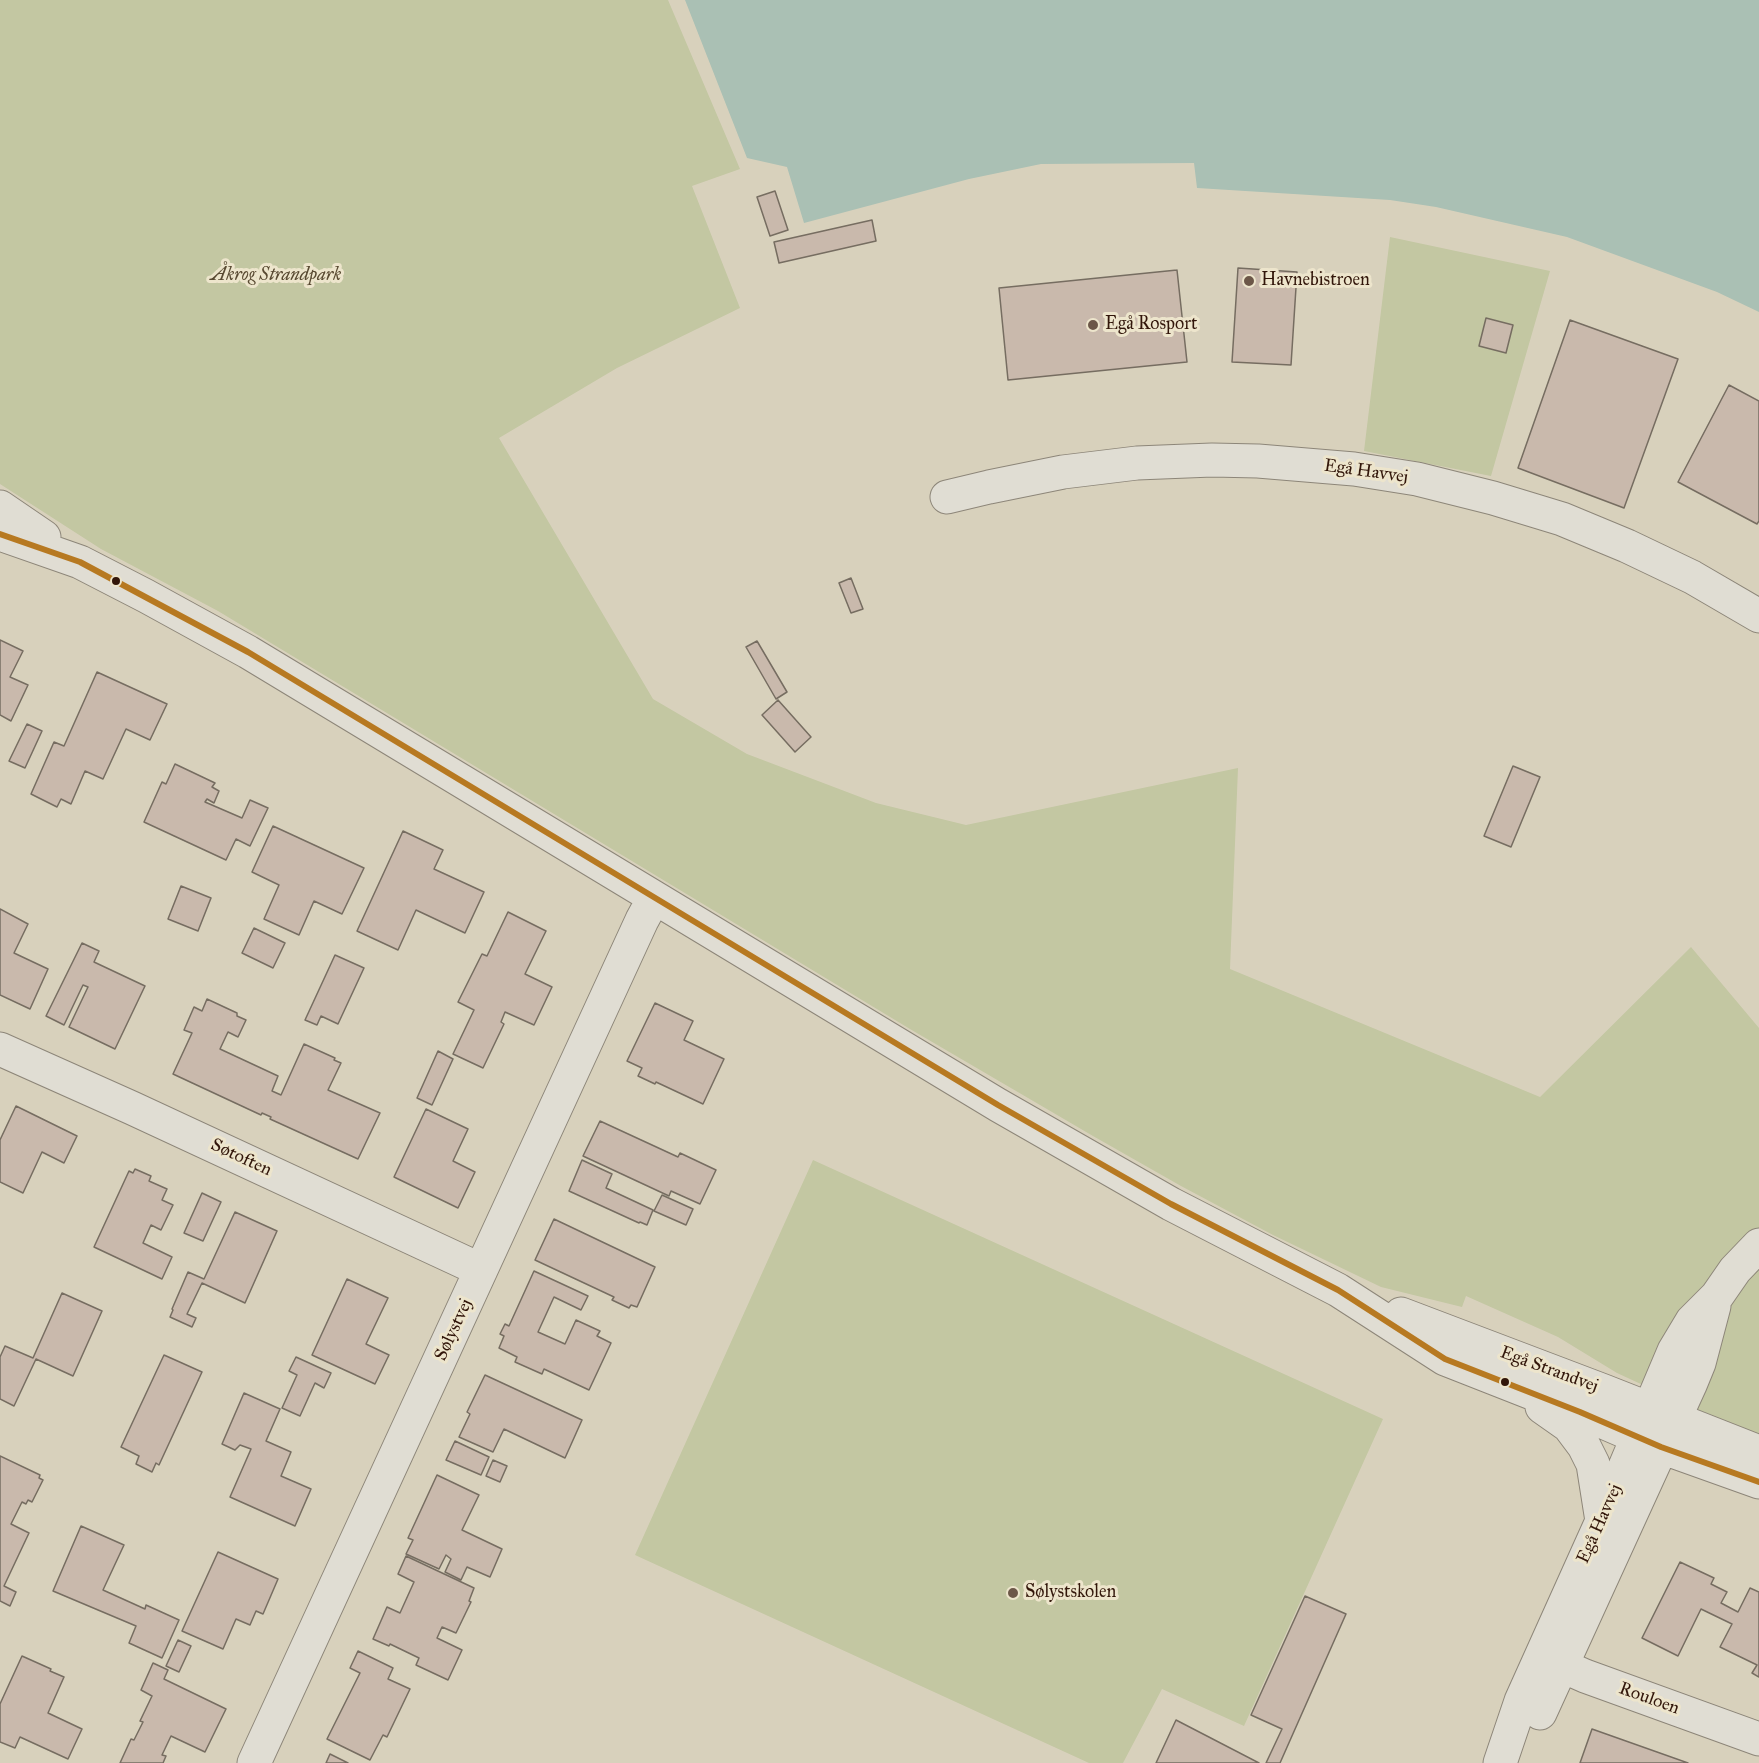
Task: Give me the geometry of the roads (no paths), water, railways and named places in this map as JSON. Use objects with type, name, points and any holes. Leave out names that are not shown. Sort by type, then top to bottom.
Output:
[{"type":"street","name":"Egå Havvej","points":[[947,497],[1063,472],[1137,463],[1235,460],[1354,469],[1417,479],[1493,498],[1562,519],[1627,546],[1692,577],[1759,616]]},
{"type":"street","name":"Egå Strandvej","points":[[0,507],[80,562],[248,652],[1081,1154],[1171,1204],[1338,1290],[1444,1359],[1497,1379],[1656,1428],[1759,1452]]},
{"type":"street","name":"Egå Strandvej","points":[[0,534],[80,562]]},
{"type":"street","name":"Sølystvej","points":[[254,1763],[654,898]]},
{"type":"street","name":"Søtoften","points":[[0,1049],[481,1270]]},
{"type":"street","name":"Egå Havvej","points":[[1500,1763],[1521,1701],[1552,1661],[1656,1428],[1668,1363],[1692,1321],[1717,1296],[1735,1270],[1759,1245]]},
{"type":"street","name":"Egå Strandvej","points":[[1338,1290],[1605,1391],[1656,1428],[1759,1482]]},
{"type":"street","points":[[1497,1379],[1557,1417],[1576,1435],[1593,1464],[1602,1521]]},
{"type":"street","name":"Egå Havvej","points":[[1512,1763],[1542,1710],[1552,1661],[1602,1521],[1656,1428]]},
{"type":"street","name":"Rouloen","points":[[1552,1661],[1585,1676],[1759,1738]]},
{"type":"place","name":"Havnebistroen","points":[[1249,281]]},
{"type":"place","name":"Egå Rosport","points":[[1093,325]]},
{"type":"place","name":"Sølystskolen","points":[[1013,1593]]},
{"type":"park label","name":"Åkrog Strandpark","points":[[276,276]]}]
